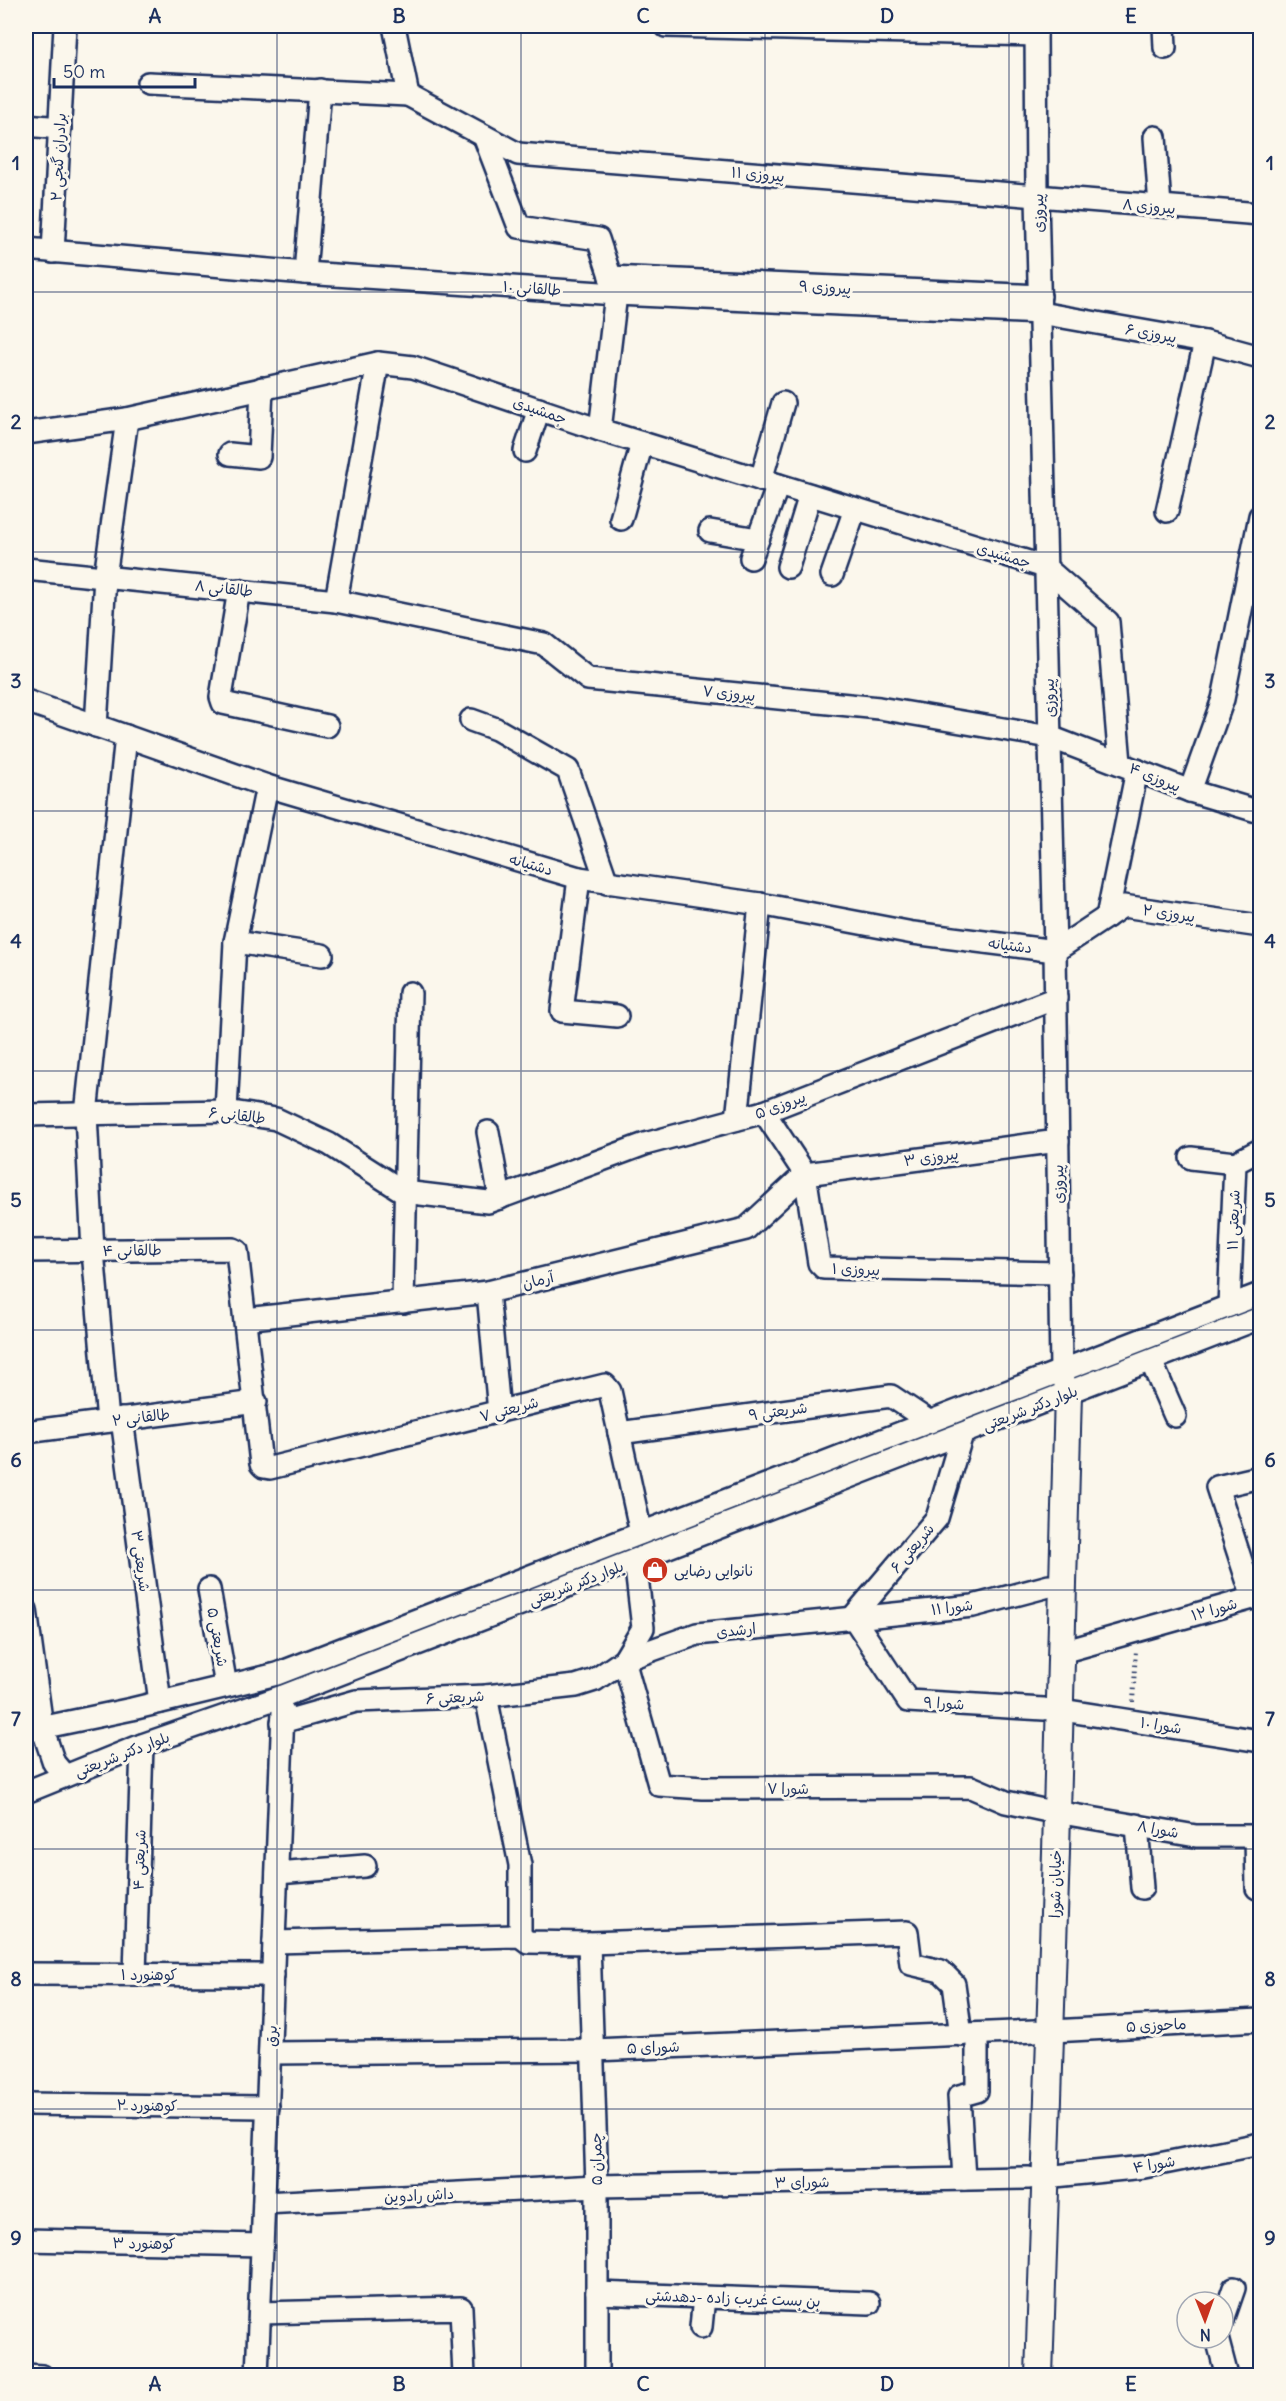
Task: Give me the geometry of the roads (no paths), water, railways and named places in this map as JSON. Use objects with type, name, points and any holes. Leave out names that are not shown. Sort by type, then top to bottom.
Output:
[{"type":"main road","name":"خیابان شورا","points":[[1021,2376],[1037,2178],[1043,2031],[1053,1709],[1049,1586],[1060,1388]]},
{"type":"main road","name":"خیابان شورا","points":[[1053,1709],[1062,1652],[1060,1388]]},
{"type":"main road","name":"خیابان شورا","points":[[1037,2178],[1039,2376]]},
{"type":"street","name":"برادران گنجی ۲","points":[[53,252],[65,26]]},
{"type":"street","points":[[148,83],[408,95],[394,26]]},
{"type":"street","points":[[666,26],[1036,30]]},
{"type":"street","points":[[1164,26],[1164,48]]},
{"type":"street","name":"پیروزی","points":[[1036,30],[1037,197],[1056,998],[1060,1388]]},
{"type":"street","points":[[305,273],[320,90]]},
{"type":"street","name":"پیروزی ۱۱","points":[[408,95],[518,154],[1037,197]]},
{"type":"street","points":[[26,125],[60,128]]},
{"type":"street","points":[[484,136],[519,227],[598,239],[613,285],[600,430]]},
{"type":"street","points":[[1155,137],[1160,206]]},
{"type":"street","name":"پیروزی ۸","points":[[1037,197],[1260,214]]},
{"type":"street","name":"طالقانی ۱۰","points":[[26,249],[305,273],[1040,305]]},
{"type":"street","name":"پیروزی ۶","points":[[1040,305],[1205,342],[1260,357]]},
{"type":"street","points":[[1167,511],[1205,342]]},
{"type":"street","points":[[336,601],[378,363]]},
{"type":"street","name":"جمشیدی","points":[[26,433],[127,419],[378,363],[413,367],[600,430],[1045,567]]},
{"type":"street","points":[[230,454],[259,457],[262,388]]},
{"type":"street","points":[[710,531],[755,548],[770,482],[783,403]]},
{"type":"street","points":[[525,451],[539,409]]},
{"type":"street","points":[[96,726],[105,577],[127,419]]},
{"type":"street","points":[[621,519],[642,443]]},
{"type":"street","points":[[789,567],[810,495]]},
{"type":"street","points":[[832,575],[855,509]]},
{"type":"street","points":[[1190,791],[1223,699],[1260,516]]},
{"type":"street","points":[[1045,567],[1108,622],[1129,766],[1107,917]]},
{"type":"street","name":"طالقانی ۸","points":[[26,569],[336,601],[420,618]]},
{"type":"street","points":[[239,590],[220,697],[223,703],[327,726]]},
{"type":"street","name":"پیروزی ۷","points":[[420,618],[544,644],[588,679],[879,708],[1050,737]]},
{"type":"street","name":"دشتیانه","points":[[26,701],[267,786],[579,878],[760,904],[913,933],[1055,951]]},
{"type":"street","points":[[471,720],[496,729],[568,770],[607,883]]},
{"type":"street","name":"شریعتی ۳","points":[[126,736],[87,1114],[93,1251],[115,1420],[160,1702]]},
{"type":"street","name":"پیروزی ۴","points":[[1050,737],[1190,791],[1260,812]]},
{"type":"street","points":[[226,1112],[235,942],[267,786]]},
{"type":"street","points":[[579,878],[562,1011],[617,1016]]},
{"type":"street","points":[[736,1119],[760,904]]},
{"type":"street","name":"پیروزی ۲","points":[[1055,951],[1123,906],[1260,926]]},
{"type":"street","points":[[235,942],[322,955]]},
{"type":"street","points":[[403,1302],[410,993]]},
{"type":"street","name":"پیروزی ۵","points":[[500,1198],[645,1144],[764,1112],[1056,998]]},
{"type":"street","name":"طالقانی ۶","points":[[26,1115],[226,1112],[276,1119],[329,1144],[404,1192],[488,1202],[500,1198]]},
{"type":"street","name":"پیروزی ۱","points":[[764,1112],[805,1174],[819,1263],[824,1268],[1060,1273]]},
{"type":"street","points":[[488,1132],[500,1198]]},
{"type":"street","name":"پیروزی ۳","points":[[805,1174],[1058,1140]]},
{"type":"street","points":[[1191,1158],[1235,1163],[1260,1149]]},
{"type":"street","name":"شریعتی ۱۱","points":[[1229,1306],[1235,1163]]},
{"type":"street","name":"آرمان","points":[[245,1319],[488,1292],[746,1229],[805,1174]]},
{"type":"street","name":"طالقانی ۴","points":[[26,1251],[233,1249],[237,1251],[245,1319]]},
{"type":"street","points":[[488,1292],[499,1412]]},
{"type":"street","name":"بلوار دکتر شریعتی","points":[[26,1792],[142,1745],[347,1672],[962,1434],[1229,1306],[1260,1294]]},
{"type":"street","name":"بلوار دکتر شریعتی","points":[[34,1729],[277,1674],[930,1422],[1060,1388],[1151,1361],[1260,1318]]},
{"type":"street","points":[[245,1319],[256,1402]]},
{"type":"street","points":[[1151,1361],[1175,1416]]},
{"type":"street","name":"شریعتی ۷","points":[[256,1402],[261,1464],[264,1467],[282,1465],[605,1385],[610,1391],[641,1533]]},
{"type":"street","name":"شریعتی ۹","points":[[619,1433],[891,1396],[930,1422]]},
{"type":"street","name":"طالقانی ۲","points":[[26,1432],[256,1402]]},
{"type":"street","name":"شریعتی ۶","points":[[853,1617],[937,1518],[962,1434]]},
{"type":"street","points":[[862,1448],[870,1469]]},
{"type":"street","name":"شورا ۱۲","points":[[1062,1652],[1257,1601],[1217,1486],[1260,1476]]},
{"type":"street","points":[[624,1660],[643,1628],[635,1560]]},
{"type":"street","name":"شورا ۱۱","points":[[853,1617],[973,1606],[1049,1586]]},
{"type":"street","name":"شریعتی ۵","points":[[209,1588],[226,1686]]},
{"type":"street","points":[[26,1610],[34,1729],[54,1763],[65,1776]]},
{"type":"street","name":"ارشدی","points":[[624,1660],[697,1634],[853,1617]]},
{"type":"street","name":"شورا ۹","points":[[853,1617],[908,1701],[1053,1709]]},
{"type":"street","name":"شریعتی ۶","points":[[282,1722],[356,1701],[486,1696],[576,1686],[595,1680],[624,1660]]},
{"type":"street","name":"شورا ۷","points":[[624,1660],[659,1785],[703,1788],[971,1787],[1006,1802],[1050,1811]]},
{"type":"street","points":[[347,1672],[356,1701]]},
{"type":"street","name":"برق","points":[[257,2376],[283,1696]]},
{"type":"street","points":[[486,1696],[520,1865],[520,1936]]},
{"type":"street","name":"شورا ۱۰","points":[[1053,1709],[1260,1741]]},
{"type":"street","name":"شریعتی ۴","points":[[135,1974],[142,1745]]},
{"type":"street","name":"شورا ۸","points":[[1050,1811],[1196,1836],[1258,1836]]},
{"type":"street","points":[[1137,1826],[1142,1888]]},
{"type":"street","points":[[1257,1888],[1258,1836]]},
{"type":"street","points":[[277,1873],[365,1866]]},
{"type":"street","points":[[274,1941],[520,1936],[528,1942],[589,1943],[907,1932],[911,1964],[941,1971],[954,1984],[969,2035],[977,2091],[959,2096],[963,2180]]},
{"type":"street","name":"چمران ۵","points":[[589,1943],[597,2186],[597,2376]]},
{"type":"street","name":"کوهنورد ۱","points":[[26,1974],[273,1975]]},
{"type":"street","name":"ماحوزی ۵","points":[[1043,2031],[1260,2019]]},
{"type":"street","name":"شورای ۵","points":[[270,2053],[594,2050],[1043,2031]]},
{"type":"street","name":"کوهنورد ۲","points":[[26,2104],[268,2107]]},
{"type":"street","name":"شورا ۴","points":[[1037,2178],[1144,2167],[1260,2144]]},
{"type":"street","name":"شورای ۳","points":[[574,2188],[1037,2178]]},
{"type":"street","name":"داش رادوین","points":[[264,2203],[574,2188]]},
{"type":"street","name":"کوهنورد ۳","points":[[26,2240],[262,2245]]},
{"type":"street","name":"بن بست غریب زاده -دهدشتی","points":[[597,2293],[869,2303]]},
{"type":"street","points":[[702,2327],[704,2297]]},
{"type":"street","points":[[260,2313],[461,2308],[464,2376]]},
{"type":"street","points":[[1220,2350],[1227,2376]]},
{"type":"street","points":[[26,2375],[42,2376]]},
{"type":"place","name":"نانوایی رضایی","points":[[655,1570]]}]
